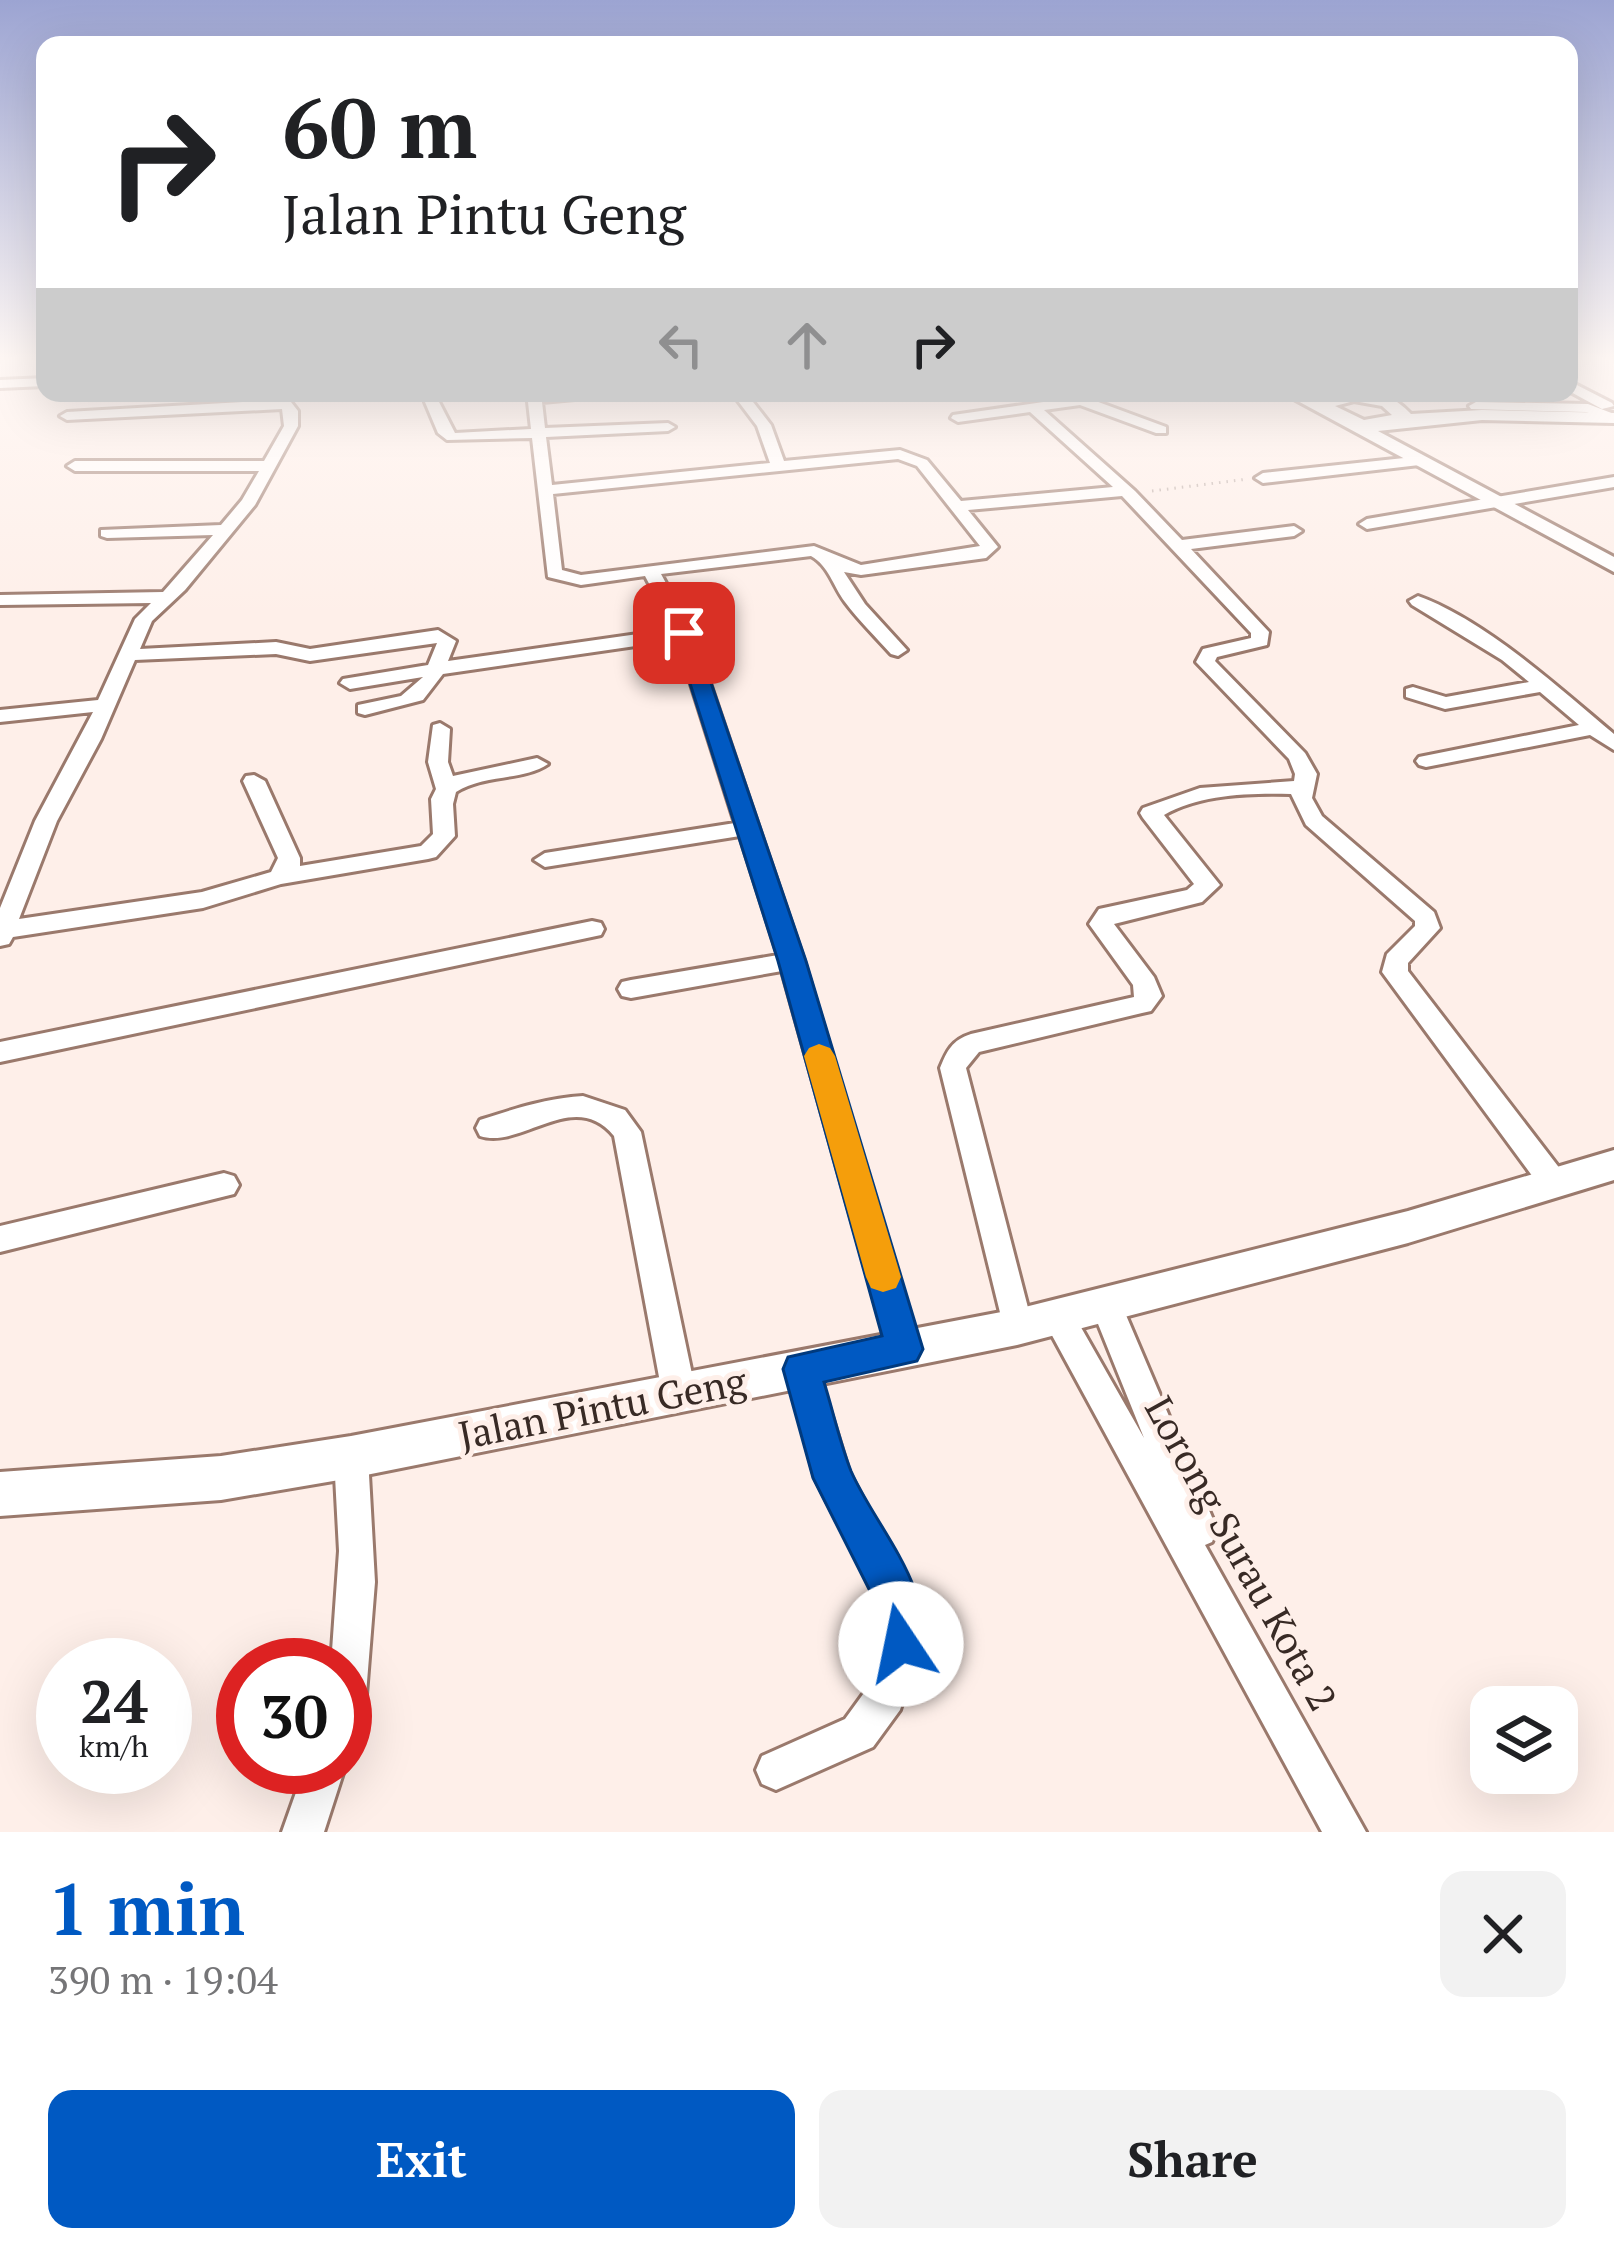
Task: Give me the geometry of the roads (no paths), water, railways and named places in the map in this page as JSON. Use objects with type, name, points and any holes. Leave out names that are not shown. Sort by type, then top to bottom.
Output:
[{"type":"main road","points":[[1393,444],[1614,566]]},
{"type":"main road","points":[[1407,444],[1414,455]]},
{"type":"main road","name":"Jalan Pintu Geng","points":[[0,1494],[221,1478],[351,1457],[1017,1327],[1408,1227],[1614,1165]]},
{"type":"street","points":[[2,934],[46,821],[106,705],[143,619],[249,502],[281,444]]},
{"type":"street","points":[[542,444],[554,573],[581,580],[802,551],[861,570],[989,550],[922,463],[908,455],[547,490]]},
{"type":"street","points":[[771,444],[778,465]]},
{"type":"street","points":[[1074,444],[1260,632],[1260,641],[1210,653],[1205,662],[1298,757],[1306,774],[1300,788],[1314,820],[1426,918],[1428,928],[1396,960],[1395,972],[1554,1183]]},
{"type":"street","points":[[1263,478],[1414,455]]},
{"type":"street","points":[[75,466],[270,466]]},
{"type":"street","points":[[1367,524],[1614,482]]},
{"type":"street","points":[[956,506],[1126,492]]},
{"type":"street","points":[[107,533],[224,530]]},
{"type":"street","points":[[1175,547],[1294,531]]},
{"type":"street","points":[[831,559],[835,574],[862,612],[898,650]]},
{"type":"street","points":[[650,570],[684,633],[792,961],[904,1349]]},
{"type":"street","points":[[0,600],[166,597]]},
{"type":"street","points":[[1418,601],[1509,656],[1614,744]]},
{"type":"street","points":[[350,682],[684,633]]},
{"type":"street","points":[[128,655],[276,648],[310,656],[438,636],[447,641],[429,687],[413,700],[365,710]]},
{"type":"street","points":[[1413,693],[1445,703],[1546,685]]},
{"type":"street","points":[[0,716],[106,705]]},
{"type":"street","points":[[1426,760],[1593,728]]},
{"type":"street","points":[[440,729],[438,762],[447,789]]},
{"type":"street","points":[[2,934],[202,900],[278,877],[428,852],[444,836],[442,798],[447,789],[476,774],[537,764]]},
{"type":"street","points":[[254,781],[289,858],[288,868],[278,877]]},
{"type":"street","points":[[1017,1327],[953,1068],[958,1053],[971,1044],[1142,1004],[1149,995],[1145,983],[1102,924],[1107,915],[1194,896],[1208,885],[1150,813],[1164,804],[1240,790],[1300,788]]},
{"type":"street","points":[[545,860],[746,828]]},
{"type":"street","points":[[0,1052],[592,929]]},
{"type":"street","points":[[631,989],[792,961]]},
{"type":"street","points":[[490,1128],[587,1105],[605,1107],[618,1116],[627,1132],[679,1393]]},
{"type":"street","points":[[0,1239],[224,1186]]},
{"type":"street","points":[[1106,1304],[1199,1529]]},
{"type":"street","name":"Lorong Surau Kota 2","points":[[1059,1318],[1345,1832]]},
{"type":"street","points":[[776,1770],[860,1733],[886,1696],[901,1644],[895,1596],[833,1478],[802,1369]]},
{"type":"street","points":[[351,1457],[359,1543],[354,1638]]},
{"type":"street","points":[[303,1832],[316,1794]]}]
